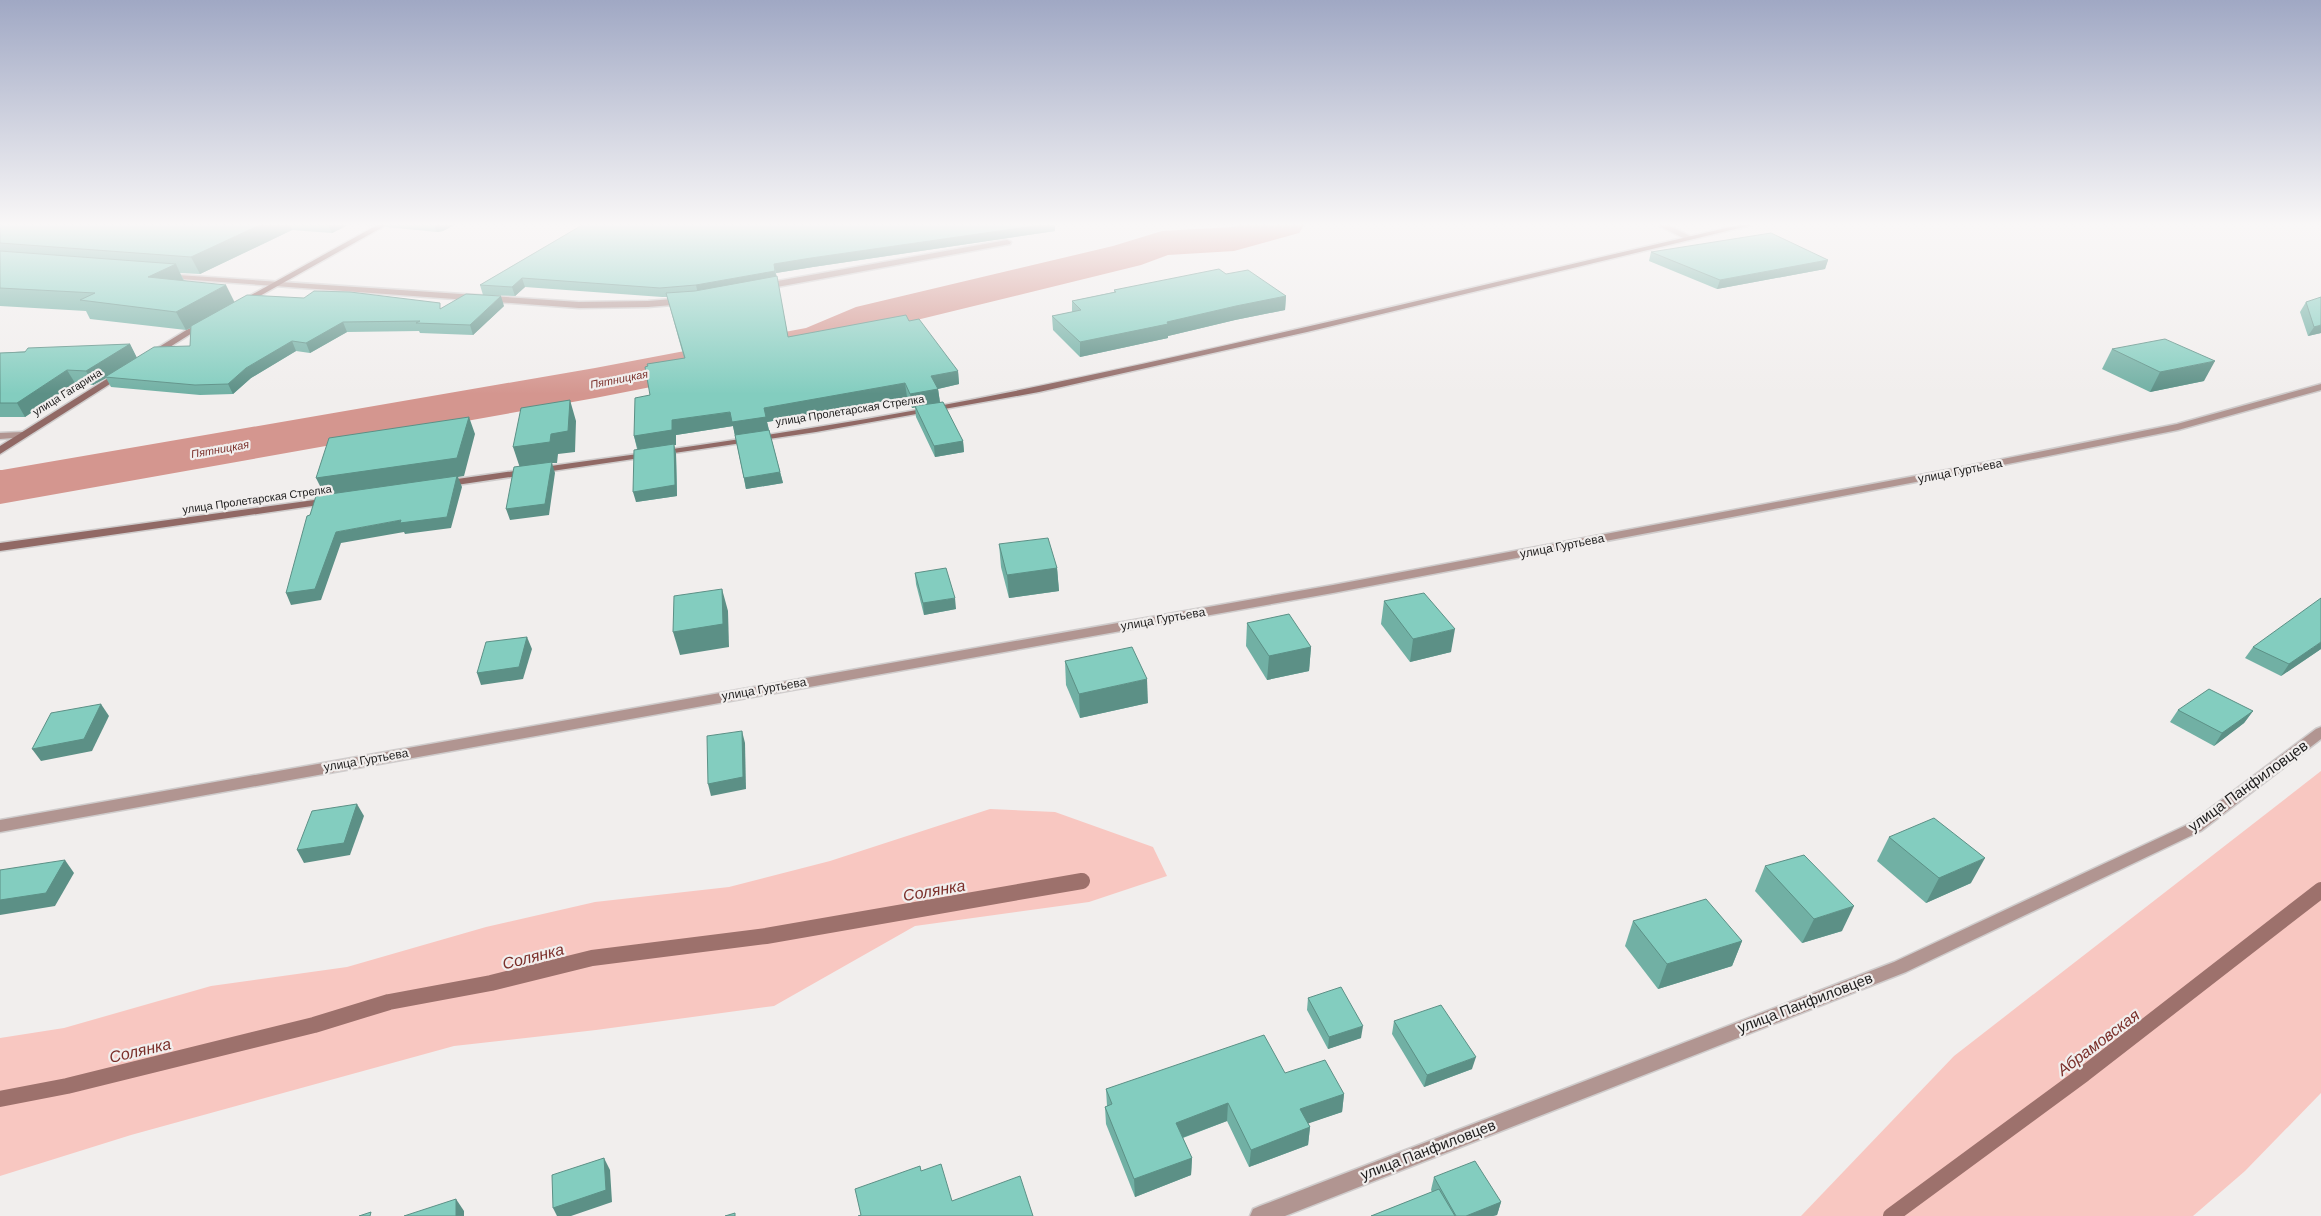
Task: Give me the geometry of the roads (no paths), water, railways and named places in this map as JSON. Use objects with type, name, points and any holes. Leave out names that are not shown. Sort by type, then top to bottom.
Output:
[{"type":"street","points":[[226,281],[579,305],[648,304],[698,299]]},
{"type":"street","points":[[232,307],[280,281]]},
{"type":"street","points":[[754,288],[794,281]]},
{"type":"street","name":"улица Пролетарская Стрелка","points":[[436,486],[794,432],[1037,390],[1508,281]]},
{"type":"street","points":[[144,359],[216,317]]},
{"type":"street","name":"улица Гагарина","points":[[0,451],[22,435],[128,369]]},
{"type":"street","name":"улица Гуртьева","points":[[0,826],[1333,589],[1963,470],[2178,427],[2321,387]]},
{"type":"street","points":[[0,436],[22,435]]},
{"type":"street","name":"улица Пролетарская Стрелка","points":[[0,546],[337,500]]},
{"type":"street","name":"улица Панфиловцев","points":[[1260,1216],[1900,966],[2196,827],[2321,732]]},
{"type":"waterway","name":"Пятницкая","points":[[2,487],[595,383],[819,340],[872,317],[1023,281]]},
{"type":"waterway","name":"Солянка","points":[[0,1099],[67,1086],[314,1025],[389,1002],[491,983],[592,958],[766,936],[1082,881]]},
{"type":"waterway","name":"Абрамовская","points":[[1891,1216],[2084,1074],[2321,890]]}]
